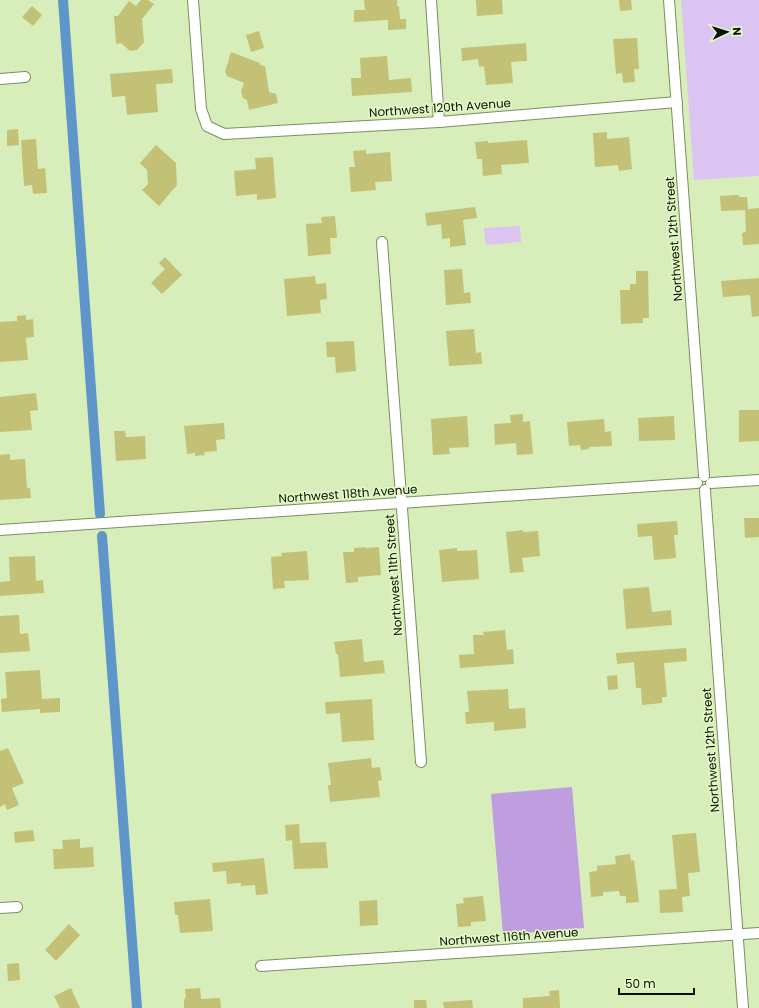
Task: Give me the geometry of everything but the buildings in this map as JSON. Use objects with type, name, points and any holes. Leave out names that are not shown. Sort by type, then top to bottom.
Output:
[{"type":"street","name":"Northwest 120th Avenue","points":[[193,0],[201,109],[207,126],[224,134],[439,122],[677,102]]},
{"type":"street","points":[[431,0],[439,122]]},
{"type":"street","name":"Northwest 12th Street","points":[[669,0],[743,1008]]},
{"type":"street","points":[[0,79],[25,77]]},
{"type":"street","name":"Northwest 11th Street","points":[[382,242],[421,762]]},
{"type":"street","name":"Northwest 118th Avenue","points":[[0,530],[759,480]]},
{"type":"street","points":[[0,908],[17,907]]},
{"type":"street","name":"Northwest 116th Avenue","points":[[261,966],[759,933]]},
{"type":"shaded area","points":[[681,0],[759,0],[759,176],[694,180]]},
{"type":"shaded area","points":[[520,226],[521,242],[486,245],[484,228]]},
{"type":"shaded area","points":[[572,787],[584,928],[503,935],[491,794]]},
{"type":"waterway","points":[[63,0],[100,514]]},
{"type":"waterway","points":[[102,536],[137,1008]]}]
